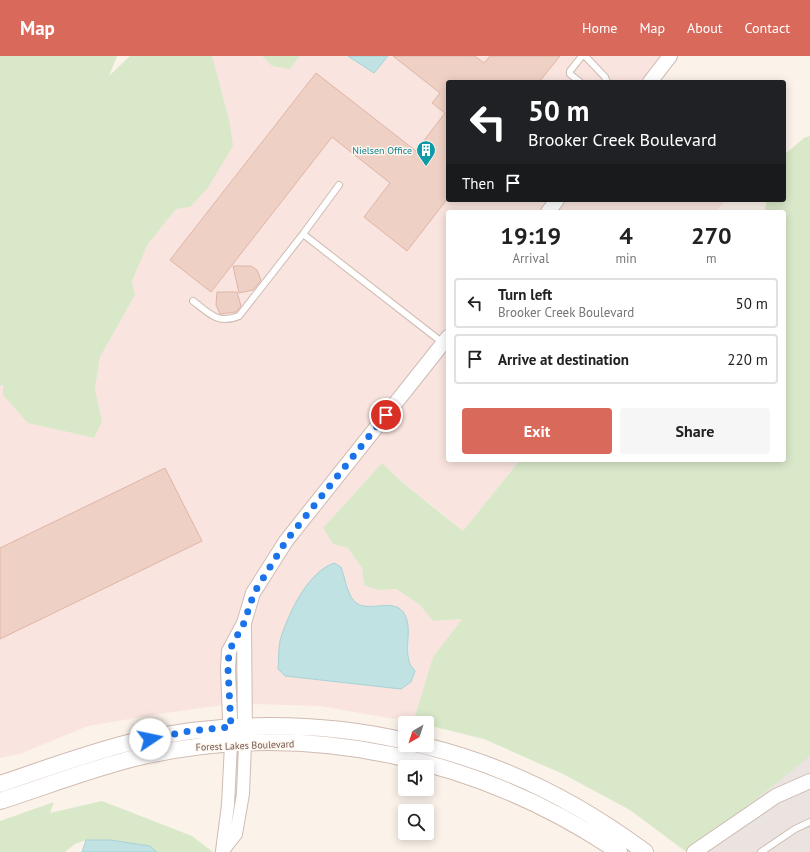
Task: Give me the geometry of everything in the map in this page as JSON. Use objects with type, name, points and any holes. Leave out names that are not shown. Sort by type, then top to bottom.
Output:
[{"type":"main road","name":"Forest Lakes Boulevard","points":[[0,784],[86,755],[137,741],[190,731],[238,727],[330,730],[398,740]]},
{"type":"main road","name":"Forest Lakes Boulevard","points":[[0,801],[143,756],[191,747],[283,742],[332,745],[393,754],[437,765],[478,779],[537,804],[580,827],[619,852]]},
{"type":"main road","points":[[434,749],[483,764],[547,791],[587,813],[645,852]]},
{"type":"street","points":[[652,80],[670,56]]},
{"type":"street","points":[[222,852],[238,744],[244,623],[254,593],[286,541],[446,340]]},
{"type":"street","points":[[694,852],[776,796],[810,781]]},
{"type":"lane","points":[[578,80],[570,74],[570,71],[582,56]]},
{"type":"lane","points":[[585,56],[606,80]]},
{"type":"lane","points":[[193,301],[218,319],[229,320],[239,316],[339,185]]},
{"type":"lane","points":[[303,234],[446,340]]},
{"type":"lane","points":[[761,852],[795,829],[810,822]]},
{"type":"shaded area","points":[[212,56],[262,56],[272,66],[290,69],[300,56],[348,56],[374,73],[388,56],[663,56],[645,80],[446,80],[446,202],[548,202],[542,210],[446,210],[446,331],[282,537],[239,618],[237,618],[223,705],[88,726],[20,754],[0,758],[0,386],[3,385],[28,423],[94,438],[102,422],[95,389],[100,357],[135,295],[132,281],[148,244],[176,209],[190,207],[229,119]]},
{"type":"shaded area","points":[[563,202],[724,202],[718,210],[557,210]]},
{"type":"shaded area","points":[[446,350],[446,462],[518,462],[463,531],[402,482],[382,463],[323,528],[333,544],[348,548],[362,568],[364,585],[378,590],[395,589],[420,605],[433,620],[462,619],[433,657],[415,716],[398,716],[398,719],[319,706],[250,704],[250,624],[259,595],[291,544]],"holes":[[[347,583],[349,594],[355,603],[366,606],[387,605],[409,633],[409,661],[315,680],[285,676],[278,669]]]},
{"type":"shaded area","points":[[808,756],[810,756],[810,774],[721,827]]},
{"type":"shaded area","points":[[810,787],[810,852],[704,852],[778,801]]},
{"type":"green space","points":[[0,56],[117,56],[109,76],[130,56],[212,56],[229,119],[233,146],[207,189],[190,207],[176,209],[148,244],[132,281],[135,295],[100,357],[95,389],[102,422],[94,438],[28,423],[3,395],[3,385],[0,386]]},
{"type":"green space","points":[[262,56],[300,56],[290,69],[272,66]]},
{"type":"green space","points":[[810,136],[810,756],[721,827],[685,851],[630,810],[563,774],[484,739],[434,727],[434,716],[415,716],[433,657],[462,619],[433,621],[420,605],[396,589],[378,590],[364,585],[362,568],[348,548],[333,544],[323,528],[382,463],[402,482],[463,531],[518,462],[786,462],[786,210],[764,210],[766,202],[786,202],[786,153],[804,138]]},
{"type":"green space","points":[[102,801],[192,836],[213,852],[157,852],[150,846],[110,840],[86,840],[75,844],[65,852],[0,852],[0,821],[54,802],[50,813]]},
{"type":"water","points":[[348,56],[388,56],[374,73]]},
{"type":"water","points":[[334,563],[341,567],[348,590],[354,601],[360,605],[366,606],[395,606],[405,615],[408,626],[409,662],[415,671],[411,682],[401,689],[285,676],[278,669],[281,637],[289,616],[308,584],[324,568]]},
{"type":"water","points":[[86,840],[110,840],[150,846],[157,852],[82,852]]},
{"type":"building","points":[[393,56],[475,56],[484,63],[490,56],[560,56],[541,80],[446,80],[446,201],[407,251],[364,217],[390,183],[332,137],[211,292],[170,260],[316,73],[416,151],[445,113],[432,103],[440,93]]},
{"type":"building","points":[[233,266],[251,266],[257,270],[261,280],[253,290],[239,293]]},
{"type":"building","points":[[217,292],[237,292],[241,306],[236,312],[220,314],[216,305]]},
{"type":"building","points":[[165,468],[202,541],[0,639],[0,548]]},
{"type":"place","name":"Nielsen Office","points":[[426,167]]},
{"type":"route","points":[[150,739],[190,731],[231,727],[228,669],[229,651],[244,623],[254,593],[286,541],[386,415]]}]
